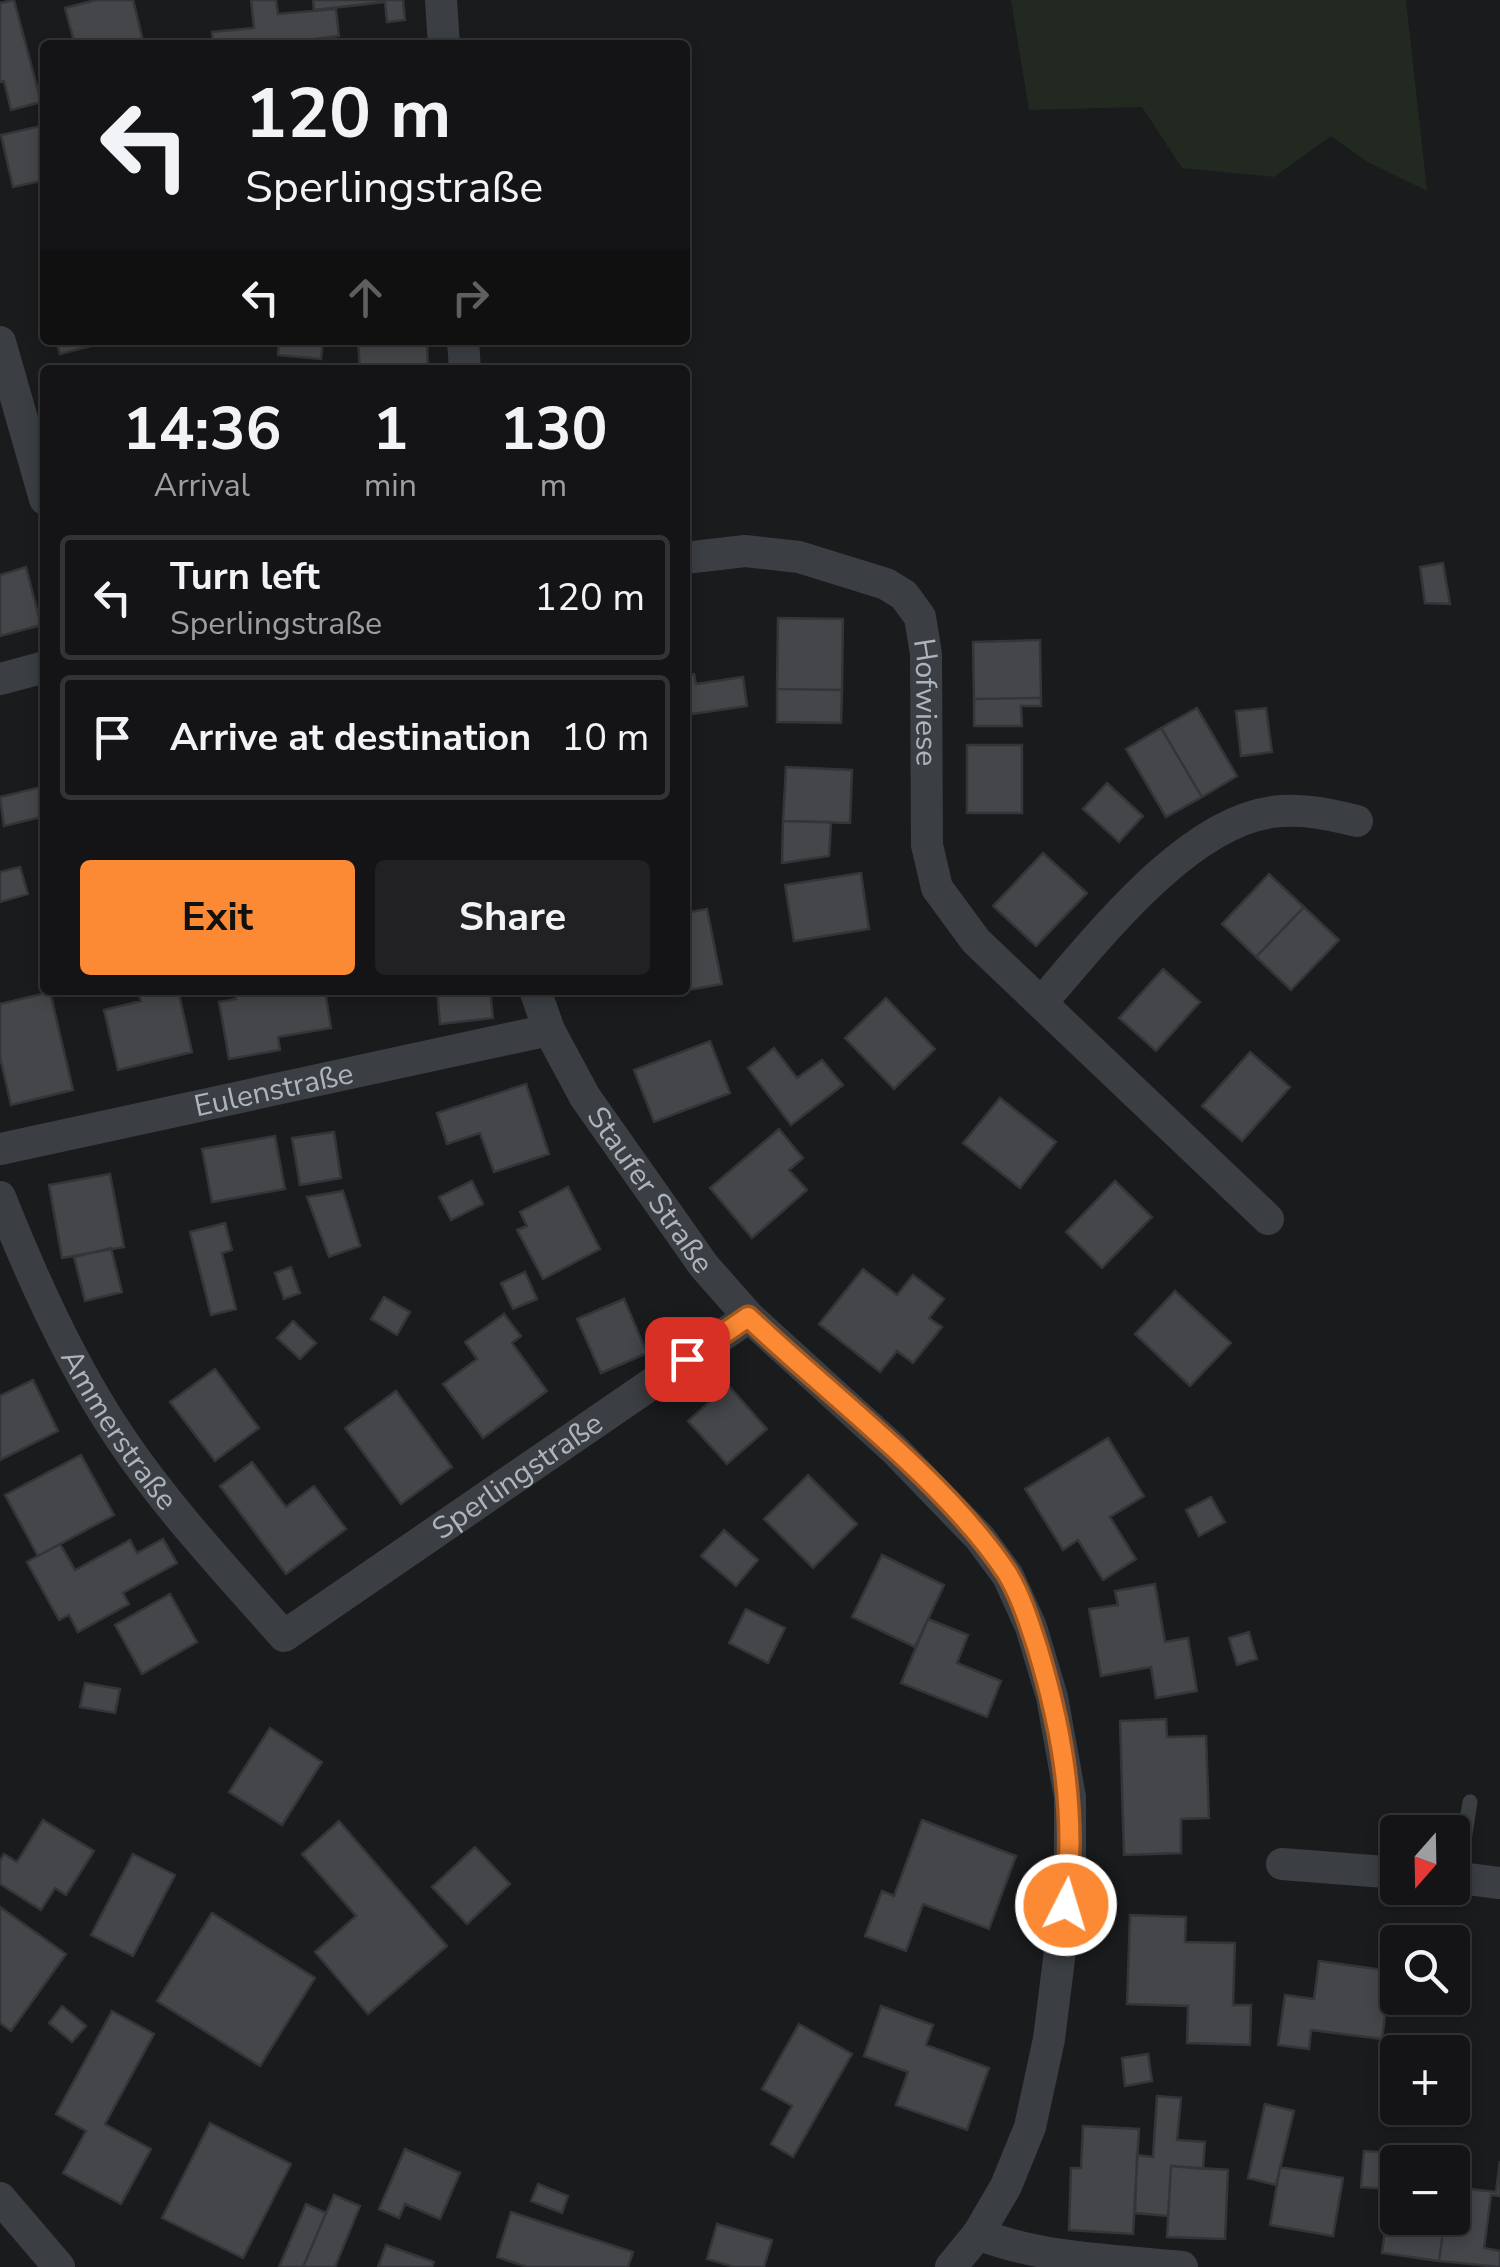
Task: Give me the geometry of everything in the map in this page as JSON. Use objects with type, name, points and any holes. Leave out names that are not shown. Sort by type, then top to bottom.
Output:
[{"type":"street","points":[[441,0],[444,40]]},
{"type":"street","points":[[0,342],[40,482]]},
{"type":"street","name":"Hofwiese","points":[[690,557],[746,551],[799,557],[886,584],[904,595],[920,617],[926,654],[926,845],[937,888],[976,941],[1268,1219]]},
{"type":"street","points":[[0,679],[40,669]]},
{"type":"street","points":[[1042,1002],[1125,907],[1186,854],[1229,826],[1270,812],[1312,811],[1357,821]]},
{"type":"street","name":"Staufer Straße","points":[[538,995],[549,1030],[585,1097],[704,1266],[748,1317],[896,1450],[980,1538],[1008,1576],[1031,1628],[1052,1697],[1070,1797],[1070,1871],[1049,2039],[1030,2127],[1006,2186],[978,2234],[951,2267]]},
{"type":"street","name":"Eulenstraße","points":[[0,1149],[549,1030]]},
{"type":"street","name":"Ammerstraße","points":[[0,1197],[62,1335],[118,1434],[181,1520],[284,1636]]},
{"type":"street","name":"Sperlingstraße","points":[[284,1636],[748,1317]]},
{"type":"street","points":[[1282,1864],[1380,1872]]},
{"type":"street","points":[[1470,1880],[1500,1883]]},
{"type":"street","points":[[0,2198],[59,2267]]},
{"type":"street","points":[[978,2234],[1008,2246],[1063,2255],[1182,2267]]},
{"type":"lane","points":[[1467,1815],[1470,1802]]},
{"type":"shaded area","points":[[1011,0],[1406,0],[1427,191],[1366,161],[1331,136],[1274,177],[1182,168],[1142,107],[1029,110]]},
{"type":"building","points":[[14,0],[40,98],[40,102],[11,110],[4,81],[0,82],[0,3]]},
{"type":"building","points":[[96,0],[133,0],[143,40],[74,40],[65,8]]},
{"type":"building","points":[[251,0],[276,0],[278,14],[336,9],[339,36],[314,40],[213,40],[212,32],[254,28]]},
{"type":"building","points":[[313,0],[403,0],[405,20],[387,22],[385,2],[314,10]]},
{"type":"building","points":[[40,126],[40,181],[13,187],[1,135]]},
{"type":"building","points":[[57,345],[95,345],[60,354]]},
{"type":"building","points":[[279,345],[322,345],[321,359],[278,355]]},
{"type":"building","points":[[358,345],[427,345],[428,365],[360,365]]},
{"type":"building","points":[[1443,563],[1450,604],[1425,603],[1420,567]]},
{"type":"building","points":[[26,567],[40,625],[0,636],[0,575]]},
{"type":"building","points":[[778,618],[843,619],[842,690],[777,689]]},
{"type":"building","points":[[1040,640],[1041,698],[974,699],[973,642]]},
{"type":"building","points":[[690,674],[694,674],[696,684],[743,677],[747,706],[690,714]]},
{"type":"building","points":[[777,689],[842,690],[841,723],[777,722]]},
{"type":"building","points":[[1041,698],[1041,706],[1021,706],[1022,726],[974,726],[974,699]]},
{"type":"building","points":[[1197,708],[1237,776],[1202,797],[1161,728]]},
{"type":"building","points":[[1266,708],[1272,752],[1241,756],[1236,711]]},
{"type":"building","points":[[1161,728],[1202,797],[1166,817],[1126,749]]},
{"type":"building","points":[[967,745],[1022,745],[1022,813],[967,813]]},
{"type":"building","points":[[786,767],[852,770],[850,823],[783,821]]},
{"type":"building","points":[[1107,783],[1143,816],[1119,842],[1083,809]]},
{"type":"building","points":[[40,787],[40,817],[4,826],[0,797]]},
{"type":"building","points":[[783,821],[831,822],[829,856],[782,863]]},
{"type":"building","points":[[1043,853],[1087,893],[1036,946],[993,906]]},
{"type":"building","points":[[20,867],[28,894],[0,902],[0,872]]},
{"type":"building","points":[[861,873],[869,929],[794,941],[785,885]]},
{"type":"building","points":[[1269,874],[1304,907],[1256,957],[1222,924]]},
{"type":"building","points":[[1304,907],[1339,940],[1291,990],[1256,957]]},
{"type":"building","points":[[707,909],[722,984],[690,990],[690,912]]},
{"type":"building","points":[[1163,969],[1200,1002],[1156,1051],[1119,1018]]},
{"type":"building","points":[[51,995],[73,1090],[11,1105],[0,1057],[0,1004]]},
{"type":"building","points":[[139,995],[179,995],[192,1052],[118,1070],[104,1010],[141,1001]]},
{"type":"building","points":[[235,995],[326,995],[331,1028],[278,1037],[280,1050],[229,1059],[219,1002],[236,999]]},
{"type":"building","points":[[437,995],[491,995],[493,1018],[440,1024]]},
{"type":"building","points":[[886,998],[935,1049],[894,1089],[845,1038]]},
{"type":"building","points":[[710,1041],[730,1093],[654,1122],[634,1070]]},
{"type":"building","points":[[774,1048],[797,1078],[822,1060],[843,1085],[791,1125],[748,1068]]},
{"type":"building","points":[[1250,1052],[1290,1087],[1242,1141],[1202,1106]]},
{"type":"building","points":[[526,1084],[549,1154],[494,1172],[480,1133],[447,1144],[437,1113]]},
{"type":"building","points":[[1000,1098],[1056,1142],[1020,1188],[963,1143]]},
{"type":"building","points":[[779,1129],[803,1158],[789,1170],[807,1190],[752,1238],[710,1188]]},
{"type":"building","points":[[334,1132],[341,1178],[300,1185],[292,1138]]},
{"type":"building","points":[[275,1136],[285,1189],[212,1202],[202,1149]]},
{"type":"building","points":[[110,1174],[124,1247],[62,1258],[49,1185]]},
{"type":"building","points":[[472,1181],[483,1204],[451,1220],[439,1197]]},
{"type":"building","points":[[1115,1181],[1152,1217],[1102,1268],[1066,1232]]},
{"type":"building","points":[[568,1187],[600,1249],[543,1279],[517,1230],[527,1226],[520,1212]]},
{"type":"building","points":[[343,1191],[360,1246],[329,1257],[307,1197]]},
{"type":"building","points":[[225,1223],[232,1250],[222,1253],[236,1309],[211,1315],[190,1232]]},
{"type":"building","points":[[111,1248],[122,1292],[85,1301],[74,1257]]},
{"type":"building","points":[[291,1267],[300,1293],[284,1299],[275,1273]]},
{"type":"building","points":[[863,1269],[897,1295],[913,1275],[944,1299],[929,1318],[942,1327],[913,1363],[897,1351],[880,1372],[819,1324]]},
{"type":"building","points":[[525,1272],[537,1299],[513,1309],[501,1283]]},
{"type":"building","points":[[1175,1291],[1231,1343],[1190,1386],[1135,1334]]},
{"type":"building","points":[[384,1297],[410,1312],[397,1335],[371,1319]]},
{"type":"building","points":[[624,1299],[647,1353],[601,1373],[577,1319]]},
{"type":"building","points":[[504,1314],[521,1336],[512,1343],[547,1391],[483,1438],[443,1384],[477,1359],[465,1342]]},
{"type":"building","points":[[293,1321],[316,1343],[300,1359],[277,1338]]},
{"type":"building","points":[[215,1369],[259,1428],[215,1461],[170,1402]]},
{"type":"building","points":[[33,1380],[58,1431],[0,1460],[0,1396]]},
{"type":"building","points":[[728,1385],[767,1429],[727,1464],[688,1421]]},
{"type":"building","points":[[396,1391],[452,1467],[401,1504],[345,1428]]},
{"type":"building","points":[[1108,1438],[1144,1496],[1110,1517],[1136,1559],[1103,1580],[1078,1540],[1063,1550],[1025,1489]]},
{"type":"building","points":[[81,1455],[114,1515],[38,1556],[5,1495]]},
{"type":"building","points":[[252,1462],[286,1507],[314,1486],[346,1529],[286,1574],[220,1486]]},
{"type":"building","points":[[808,1475],[857,1524],[813,1568],[764,1519]]},
{"type":"building","points":[[1211,1497],[1225,1522],[1199,1536],[1186,1510]]},
{"type":"building","points":[[724,1530],[758,1560],[736,1586],[701,1556]]},
{"type":"building","points":[[163,1539],[177,1563],[123,1593],[129,1604],[78,1632],[69,1615],[59,1620],[27,1562],[60,1544],[75,1570],[130,1540],[137,1553]]},
{"type":"building","points":[[882,1555],[944,1585],[915,1647],[852,1617]]},
{"type":"building","points":[[1155,1584],[1165,1642],[1188,1638],[1197,1691],[1156,1698],[1151,1667],[1101,1676],[1089,1609],[1118,1605],[1115,1591]]},
{"type":"building","points":[[170,1594],[197,1642],[142,1674],[115,1625]]},
{"type":"building","points":[[746,1609],[785,1628],[768,1663],[729,1643]]},
{"type":"building","points":[[928,1619],[968,1635],[957,1663],[1001,1681],[987,1717],[901,1683]]},
{"type":"building","points":[[1249,1632],[1257,1659],[1237,1665],[1229,1638]]},
{"type":"building","points":[[85,1683],[120,1689],[115,1713],[80,1707]]},
{"type":"building","points":[[1166,1719],[1167,1737],[1206,1736],[1209,1818],[1181,1819],[1181,1853],[1124,1855],[1120,1721]]},
{"type":"building","points":[[270,1728],[322,1762],[282,1825],[229,1792]]},
{"type":"building","points":[[43,1820],[94,1851],[66,1895],[55,1888],[41,1910],[0,1884],[0,1861],[4,1854],[17,1862]]},
{"type":"building","points":[[922,1820],[1016,1856],[989,1929],[923,1904],[906,1951],[865,1936],[882,1891],[894,1896]]},
{"type":"building","points":[[339,1821],[447,1946],[368,2014],[315,1952],[356,1916],[302,1854]]},
{"type":"building","points":[[475,1847],[510,1884],[467,1924],[432,1887]]},
{"type":"building","points":[[133,1854],[175,1875],[133,1956],[91,1935]]},
{"type":"building","points":[[0,1907],[66,1954],[11,2031],[0,2023]]},
{"type":"building","points":[[212,1913],[315,1978],[260,2066],[157,2001]]},
{"type":"building","points":[[1130,1915],[1186,1917],[1185,1942],[1235,1943],[1233,2005],[1251,2005],[1250,2045],[1187,2043],[1188,2006],[1127,2004]]},
{"type":"building","points":[[1319,1961],[1380,1969],[1380,2015],[1385,2015],[1383,2035],[1380,2039],[1311,2030],[1309,2049],[1278,2045],[1285,1995],[1314,1999]]},
{"type":"building","points":[[62,2006],[86,2026],[72,2042],[49,2023]]},
{"type":"building","points":[[881,2006],[933,2025],[926,2045],[989,2068],[967,2130],[896,2105],[908,2072],[864,2056]]},
{"type":"building","points":[[112,2011],[154,2034],[105,2124],[151,2149],[121,2204],[63,2173],[86,2131],[56,2114]]},
{"type":"building","points":[[799,2024],[852,2054],[793,2157],[771,2144],[792,2106],[762,2089]]},
{"type":"building","points":[[1148,2054],[1152,2081],[1125,2086],[1122,2058]]},
{"type":"building","points":[[1157,2096],[1181,2098],[1177,2140],[1205,2142],[1203,2169],[1171,2166],[1168,2216],[1135,2213],[1137,2155],[1153,2157]]},
{"type":"building","points":[[1265,2104],[1294,2111],[1276,2185],[1248,2178]]},
{"type":"building","points":[[210,2123],[291,2164],[243,2258],[162,2218]]},
{"type":"building","points":[[1083,2126],[1139,2129],[1133,2234],[1069,2230],[1071,2168],[1081,2168]]},
{"type":"building","points":[[405,2149],[460,2173],[440,2219],[405,2204],[399,2218],[379,2209]]},
{"type":"building","points":[[1364,2151],[1380,2152],[1380,2188],[1361,2187]]},
{"type":"building","points":[[1500,2161],[1500,2196],[1491,2195],[1484,2248],[1500,2251],[1500,2267],[1439,2261],[1443,2235],[1470,2235],[1470,2189],[1496,2192]]},
{"type":"building","points":[[1171,2166],[1228,2170],[1225,2239],[1167,2237]]},
{"type":"building","points":[[1280,2167],[1343,2178],[1333,2236],[1270,2225]]},
{"type":"building","points":[[538,2184],[568,2196],[562,2213],[531,2201]]},
{"type":"building","points":[[334,2195],[360,2206],[335,2267],[303,2267]]},
{"type":"building","points":[[306,2204],[326,2213],[303,2267],[279,2267]]},
{"type":"building","points":[[511,2212],[633,2252],[628,2267],[527,2267],[497,2257]]},
{"type":"building","points":[[717,2224],[772,2240],[764,2267],[734,2267],[707,2259]]},
{"type":"building","points":[[1384,2235],[1443,2235],[1439,2261],[1382,2253]]},
{"type":"building","points":[[386,2245],[434,2262],[432,2267],[378,2267]]},
{"type":"route","points":[[687,1359],[748,1317],[896,1450],[980,1538],[1008,1576],[1031,1628],[1052,1697],[1070,1797],[1066,1905]]}]
